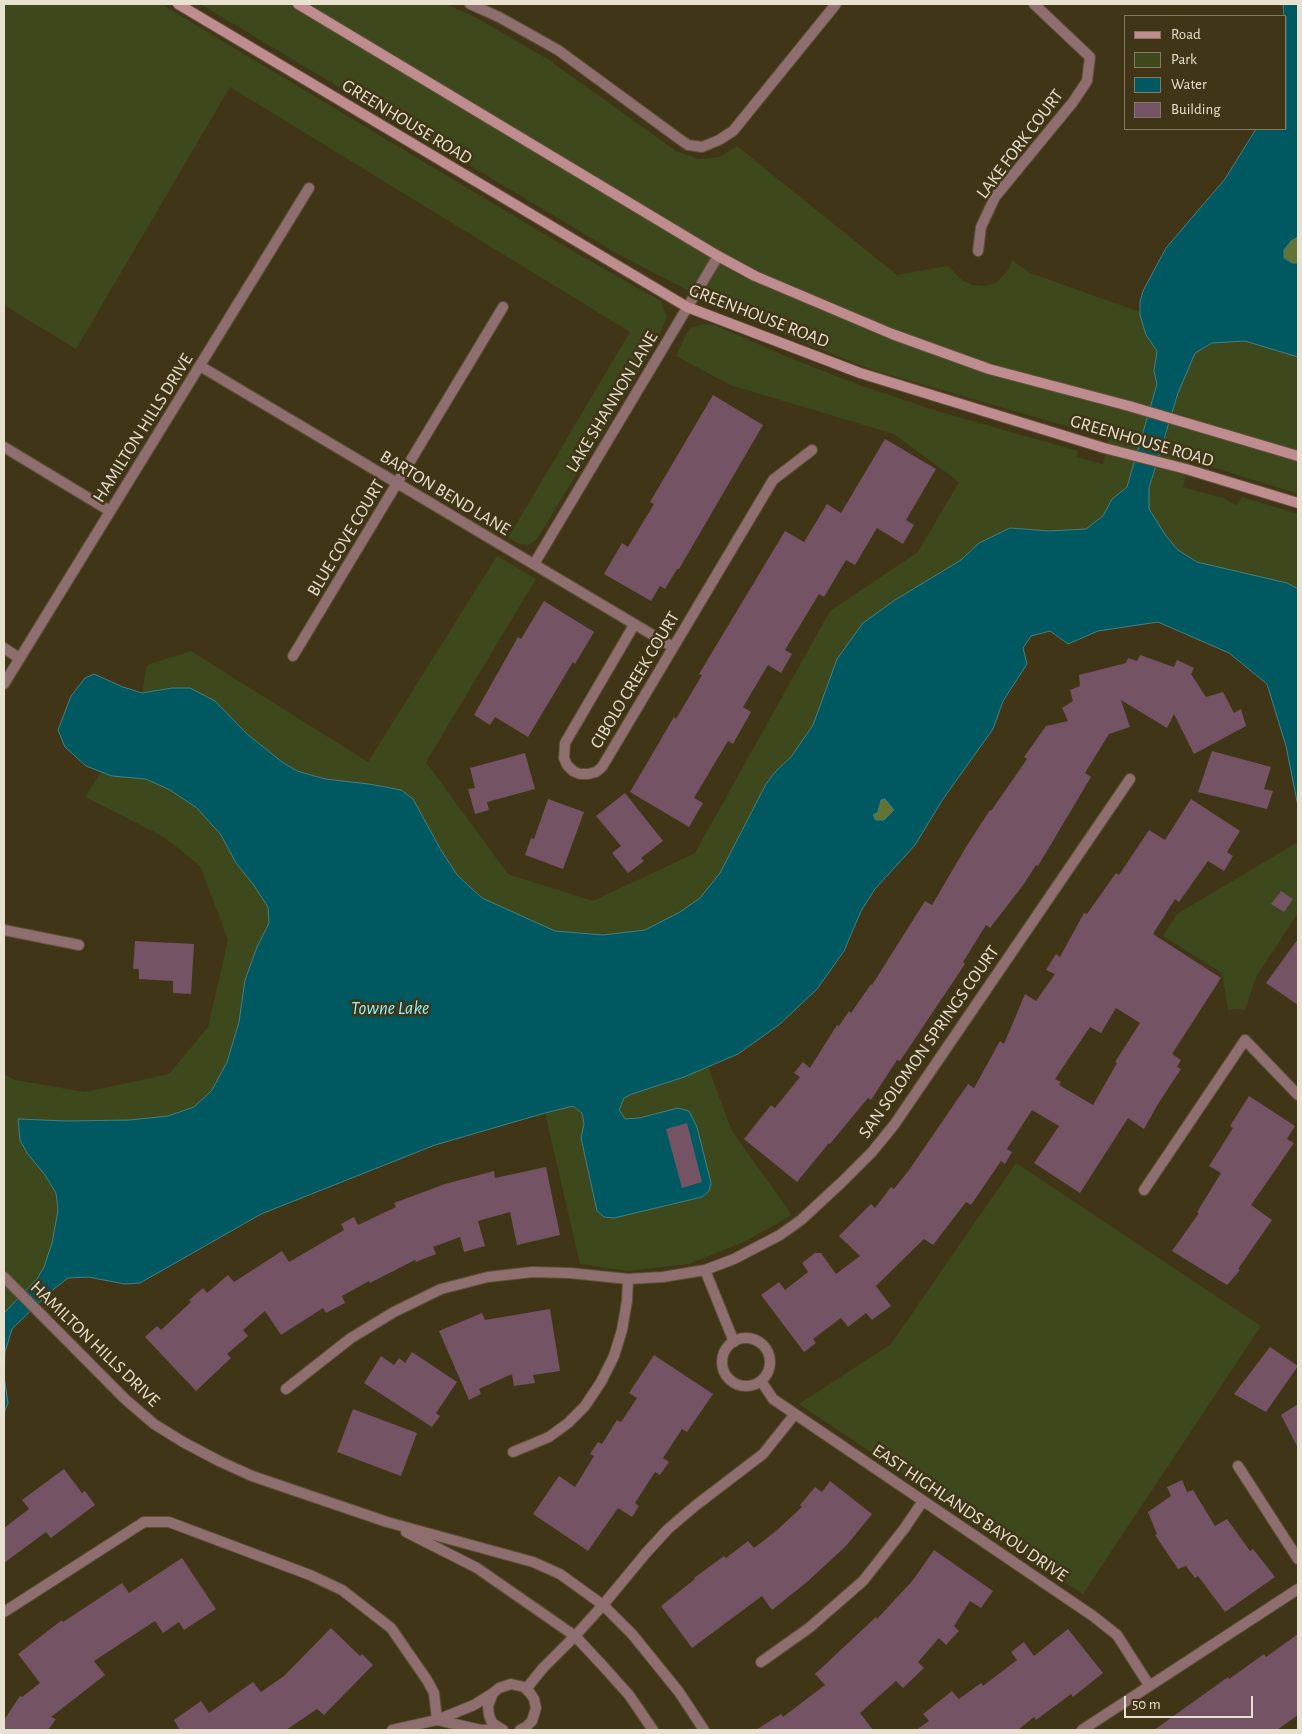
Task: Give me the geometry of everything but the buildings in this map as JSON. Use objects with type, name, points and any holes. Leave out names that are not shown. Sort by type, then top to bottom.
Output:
[{"type":"main road","name":"GREENHOUSE ROAD","points":[[178,4],[687,307],[860,373],[1104,448],[1186,469],[1298,504]]},
{"type":"main road","name":"GREENHOUSE ROAD","points":[[298,4],[718,256],[756,276],[892,334],[989,369],[1129,406],[1298,456]]},
{"type":"street","points":[[470,4],[499,17],[558,50],[678,138],[688,144],[702,146],[719,140],[733,131],[836,4]]},
{"type":"street","name":"LAKE FORK COURT","points":[[978,251],[981,228],[995,197],[1073,102],[1087,81],[1090,57],[1034,4]]},
{"type":"street","name":"HAMILTON HILLS DRIVE","points":[[4,684],[309,188]]},
{"type":"street","name":"LAKE SHANNON LANE","points":[[534,564],[718,256]]},
{"type":"street","name":"BLUE COVE COURT","points":[[293,656],[503,307]]},
{"type":"street","name":"BARTON BEND LANE","points":[[200,366],[534,564],[634,626],[673,647]]},
{"type":"street","points":[[4,447],[110,511]]},
{"type":"street","name":"CIBOLO CREEK COURT","points":[[634,626],[566,743],[564,758],[567,765],[573,771],[580,774],[596,772],[602,767],[773,480],[812,450]]},
{"type":"street","points":[[4,648],[19,658]]},
{"type":"street","name":"SAN SOLOMON SPRINGS COURT","points":[[286,1389],[351,1338],[394,1312],[441,1289],[488,1276],[532,1272],[570,1273],[628,1279],[663,1278],[705,1270],[734,1259],[780,1235],[818,1205],[894,1125],[1130,779]]},
{"type":"street","points":[[4,930],[79,945]]},
{"type":"street","points":[[1144,1190],[1245,1040],[1298,1095]]},
{"type":"street","points":[[705,1270],[734,1342]]},
{"type":"street","name":"HAMILTON HILLS DRIVE","points":[[4,1277],[77,1352],[125,1399],[154,1424],[218,1461],[252,1476],[387,1522]]},
{"type":"street","points":[[513,1452],[548,1437],[568,1423],[585,1406],[601,1382],[614,1356],[622,1330],[627,1302],[628,1279]]},
{"type":"street","points":[[750,1338],[758,1341],[764,1347],[768,1353],[769,1367],[761,1381],[748,1386],[742,1386],[726,1377],[722,1361],[724,1352],[734,1342],[750,1338]]},
{"type":"street","name":"EAST HIGHLANDS BAYOU DRIVE","points":[[761,1381],[773,1399],[1093,1616],[1117,1635],[1149,1685]]},
{"type":"street","points":[[526,1689],[543,1668],[603,1605],[668,1529],[763,1454],[795,1414]]},
{"type":"street","points":[[1238,1466],[1298,1558]]},
{"type":"street","points":[[761,1662],[809,1628],[863,1581],[904,1529],[923,1501]]},
{"type":"street","points":[[4,1612],[144,1522],[169,1522],[310,1575],[342,1590],[391,1628],[434,1693],[437,1720]]},
{"type":"street","points":[[387,1522],[533,1562],[560,1574],[603,1605],[632,1634],[678,1692],[704,1730]]},
{"type":"street","points":[[387,1522],[477,1568],[575,1636],[628,1695],[653,1730]]},
{"type":"street","points":[[1082,1730],[1298,1589]]},
{"type":"street","points":[[392,1730],[437,1720],[474,1704],[500,1688],[511,1684],[526,1689],[534,1699],[535,1713],[532,1721],[520,1730]]},
{"type":"street","points":[[493,1693],[488,1706],[489,1715],[492,1723],[502,1730]]},
{"type":"street","points":[[437,1720],[481,1730],[502,1730]]},
{"type":"green space","points":[[4,4],[161,4],[571,250],[661,301],[667,317],[662,329],[640,370],[537,539],[529,545],[520,544],[508,538],[630,332],[230,87],[76,349],[4,305]]},
{"type":"green space","points":[[200,4],[446,4],[477,18],[549,60],[676,151],[699,159],[720,157],[737,146],[897,275],[948,266],[962,280],[973,285],[986,286],[997,282],[1009,269],[1012,260],[1030,273],[1140,312],[1146,335],[1157,351],[1154,371],[1157,384],[1128,487],[1112,499],[1103,516],[1086,529],[1049,531],[1010,528],[979,543],[961,560],[895,600],[863,623],[813,725],[791,757],[776,771],[748,817],[720,873],[700,898],[680,912],[645,930],[603,935],[555,931],[482,898],[458,876],[401,790],[325,779],[297,771],[282,762],[247,734],[215,701],[190,688],[171,688],[142,693],[147,665],[191,651],[368,762],[497,556],[536,579],[426,762],[508,874],[593,901],[695,853],[830,611],[918,552],[959,482],[894,434],[730,385],[676,356],[686,334],[691,328],[704,324],[715,325],[790,358],[862,386],[937,411],[1078,451],[1076,457],[1103,464],[1110,436],[1095,431],[1093,434],[873,370],[716,305],[618,254]]},
{"type":"green space","points":[[1298,237],[1298,263],[1292,263],[1284,257],[1284,250],[1291,241]]},
{"type":"green space","points":[[1245,341],[1298,357],[1298,494],[1190,460],[1183,487],[1223,498],[1236,505],[1242,497],[1298,514],[1298,589],[1287,583],[1197,562],[1178,550],[1166,536],[1149,509],[1149,488],[1178,393],[1195,353],[1212,343]]},
{"type":"green space","points":[[101,772],[112,776],[146,779],[170,790],[197,808],[221,835],[236,863],[268,907],[269,923],[257,947],[245,980],[239,1022],[227,1062],[212,1090],[194,1107],[168,1116],[130,1120],[66,1121],[18,1119],[20,1140],[56,1194],[58,1210],[52,1243],[44,1267],[37,1279],[4,1313],[4,1074],[15,1080],[85,1092],[169,1074],[208,1027],[228,940],[200,866],[164,837],[85,797]]},
{"type":"green space","points":[[885,798],[894,810],[884,820],[876,820],[873,815],[878,812],[881,800]]},
{"type":"green space","points":[[1298,842],[1298,913],[1256,977],[1245,1010],[1228,1010],[1222,973],[1163,936],[1177,914]]},
{"type":"green space","points":[[708,1067],[732,1131],[792,1215],[744,1242],[689,1264],[629,1271],[580,1264],[545,1113],[573,1106],[582,1113],[584,1124],[581,1139],[597,1211],[604,1217],[614,1218],[702,1197],[709,1191],[711,1183],[697,1127],[689,1111],[678,1108],[639,1118],[625,1119],[619,1110],[624,1098],[632,1094]]},
{"type":"green space","points":[[1016,1163],[1261,1326],[1083,1594],[799,1404],[891,1344]]},
{"type":"water","name":"Towne Lake","points":[[1283,4],[1298,4],[1298,237],[1291,241],[1284,250],[1284,258],[1292,263],[1298,263],[1298,357],[1245,341],[1212,343],[1195,353],[1178,393],[1149,488],[1149,509],[1166,536],[1178,550],[1197,562],[1287,583],[1298,589],[1298,806],[1286,746],[1267,684],[1229,653],[1158,622],[1098,631],[1068,644],[1050,631],[1031,636],[1023,648],[1027,664],[1003,701],[993,729],[943,799],[915,845],[875,889],[861,911],[844,951],[817,989],[780,1024],[738,1054],[684,1077],[624,1098],[619,1110],[625,1119],[639,1118],[678,1108],[689,1111],[697,1127],[711,1183],[709,1191],[702,1197],[614,1218],[604,1217],[597,1211],[581,1138],[584,1124],[582,1113],[573,1106],[435,1145],[261,1214],[140,1283],[125,1284],[88,1277],[68,1278],[50,1292],[12,1329],[5,1352],[4,1376],[4,1313],[37,1279],[44,1267],[52,1243],[58,1210],[56,1193],[45,1175],[27,1153],[20,1140],[18,1119],[66,1121],[130,1120],[168,1116],[194,1107],[212,1090],[227,1062],[239,1022],[245,980],[257,947],[269,923],[268,907],[236,863],[221,835],[197,808],[170,790],[146,779],[112,776],[86,766],[65,747],[58,730],[71,696],[85,678],[94,674],[142,693],[172,688],[190,688],[215,701],[247,734],[282,762],[297,771],[325,779],[401,790],[413,799],[442,852],[458,876],[482,898],[555,931],[603,935],[645,930],[680,912],[700,898],[720,873],[766,784],[791,757],[813,725],[837,659],[863,623],[895,600],[961,560],[979,543],[1010,528],[1049,531],[1086,529],[1103,516],[1112,499],[1127,487],[1157,384],[1154,371],[1157,351],[1146,335],[1140,315],[1140,302],[1143,291],[1166,248],[1225,179],[1255,130],[1287,130],[1287,15],[1284,15]],"holes":[[[885,799],[894,810],[884,820],[876,820],[873,815],[878,812],[881,800]]]},
{"type":"water","points":[[4,1376],[8,1403],[4,1413]]}]
